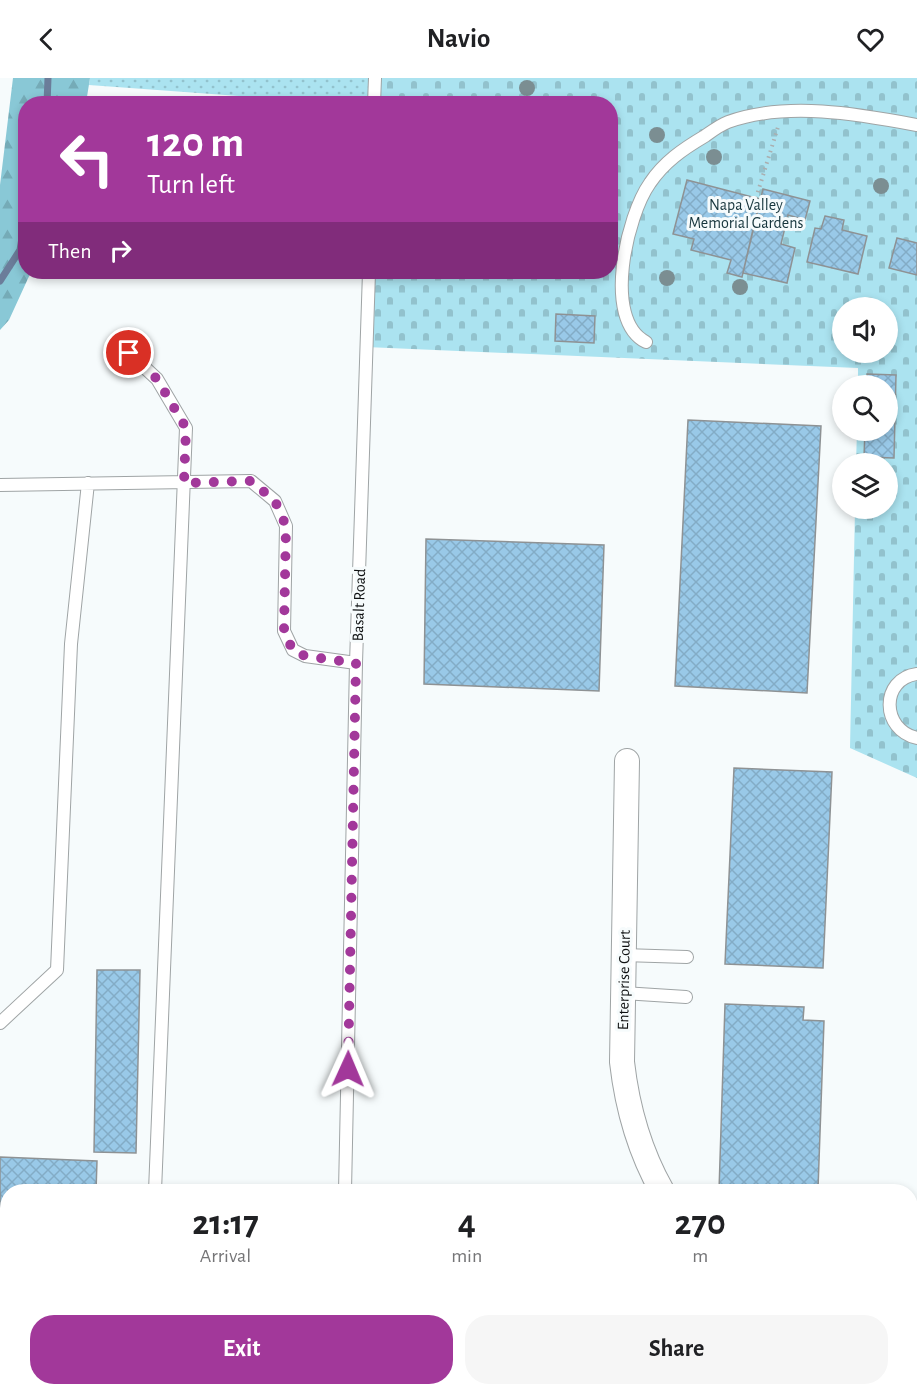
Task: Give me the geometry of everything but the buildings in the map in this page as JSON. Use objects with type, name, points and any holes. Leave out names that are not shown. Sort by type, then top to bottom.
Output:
[{"type":"street","name":"Enterprise Court","points":[[627,761],[622,1062],[626,1094],[641,1142],[658,1184]]},
{"type":"lane","points":[[374,96],[375,78]]},
{"type":"lane","points":[[646,342],[635,334],[625,313],[622,272],[633,217],[649,184],[665,164],[680,151],[726,123],[757,114],[782,111],[797,110],[848,115],[917,125]]},
{"type":"lane","name":"Basalt Road","points":[[345,1184],[356,663],[369,279]]},
{"type":"lane","points":[[129,353],[157,379],[186,428],[155,1184]]},
{"type":"lane","points":[[0,485],[251,481],[275,501],[286,526],[284,631],[293,651],[305,656],[356,663]]},
{"type":"lane","points":[[0,1023],[57,970],[71,644],[88,483]]},
{"type":"lane","points":[[917,674],[903,679],[895,687],[889,707],[891,717],[897,727],[904,733],[917,738]]},
{"type":"lane","points":[[623,955],[687,957]]},
{"type":"lane","points":[[623,993],[686,997]]},
{"type":"path","points":[[756,198],[782,111]]},
{"type":"green space","points":[[13,78],[90,78],[87,96],[18,96],[18,279],[28,279],[9,320],[0,330],[0,185]]},
{"type":"green space","points":[[90,78],[375,78],[374,96],[238,96],[89,85]]},
{"type":"green space","name":"Napa Valley Memorial Gardens","points":[[375,78],[917,78],[917,778],[850,748],[855,519],[898,519],[898,453],[856,453],[857,441],[898,441],[898,375],[858,375],[858,368],[366,347],[369,279],[618,279],[618,96],[374,96]]},
{"type":"waterway","points":[[47,96],[48,78]]},
{"type":"waterway","points":[[0,281],[18,253]]},
{"type":"route","points":[[129,353],[157,379],[186,428],[184,483],[251,481],[275,501],[286,526],[284,631],[293,651],[305,656],[356,663],[348,1069]]}]
